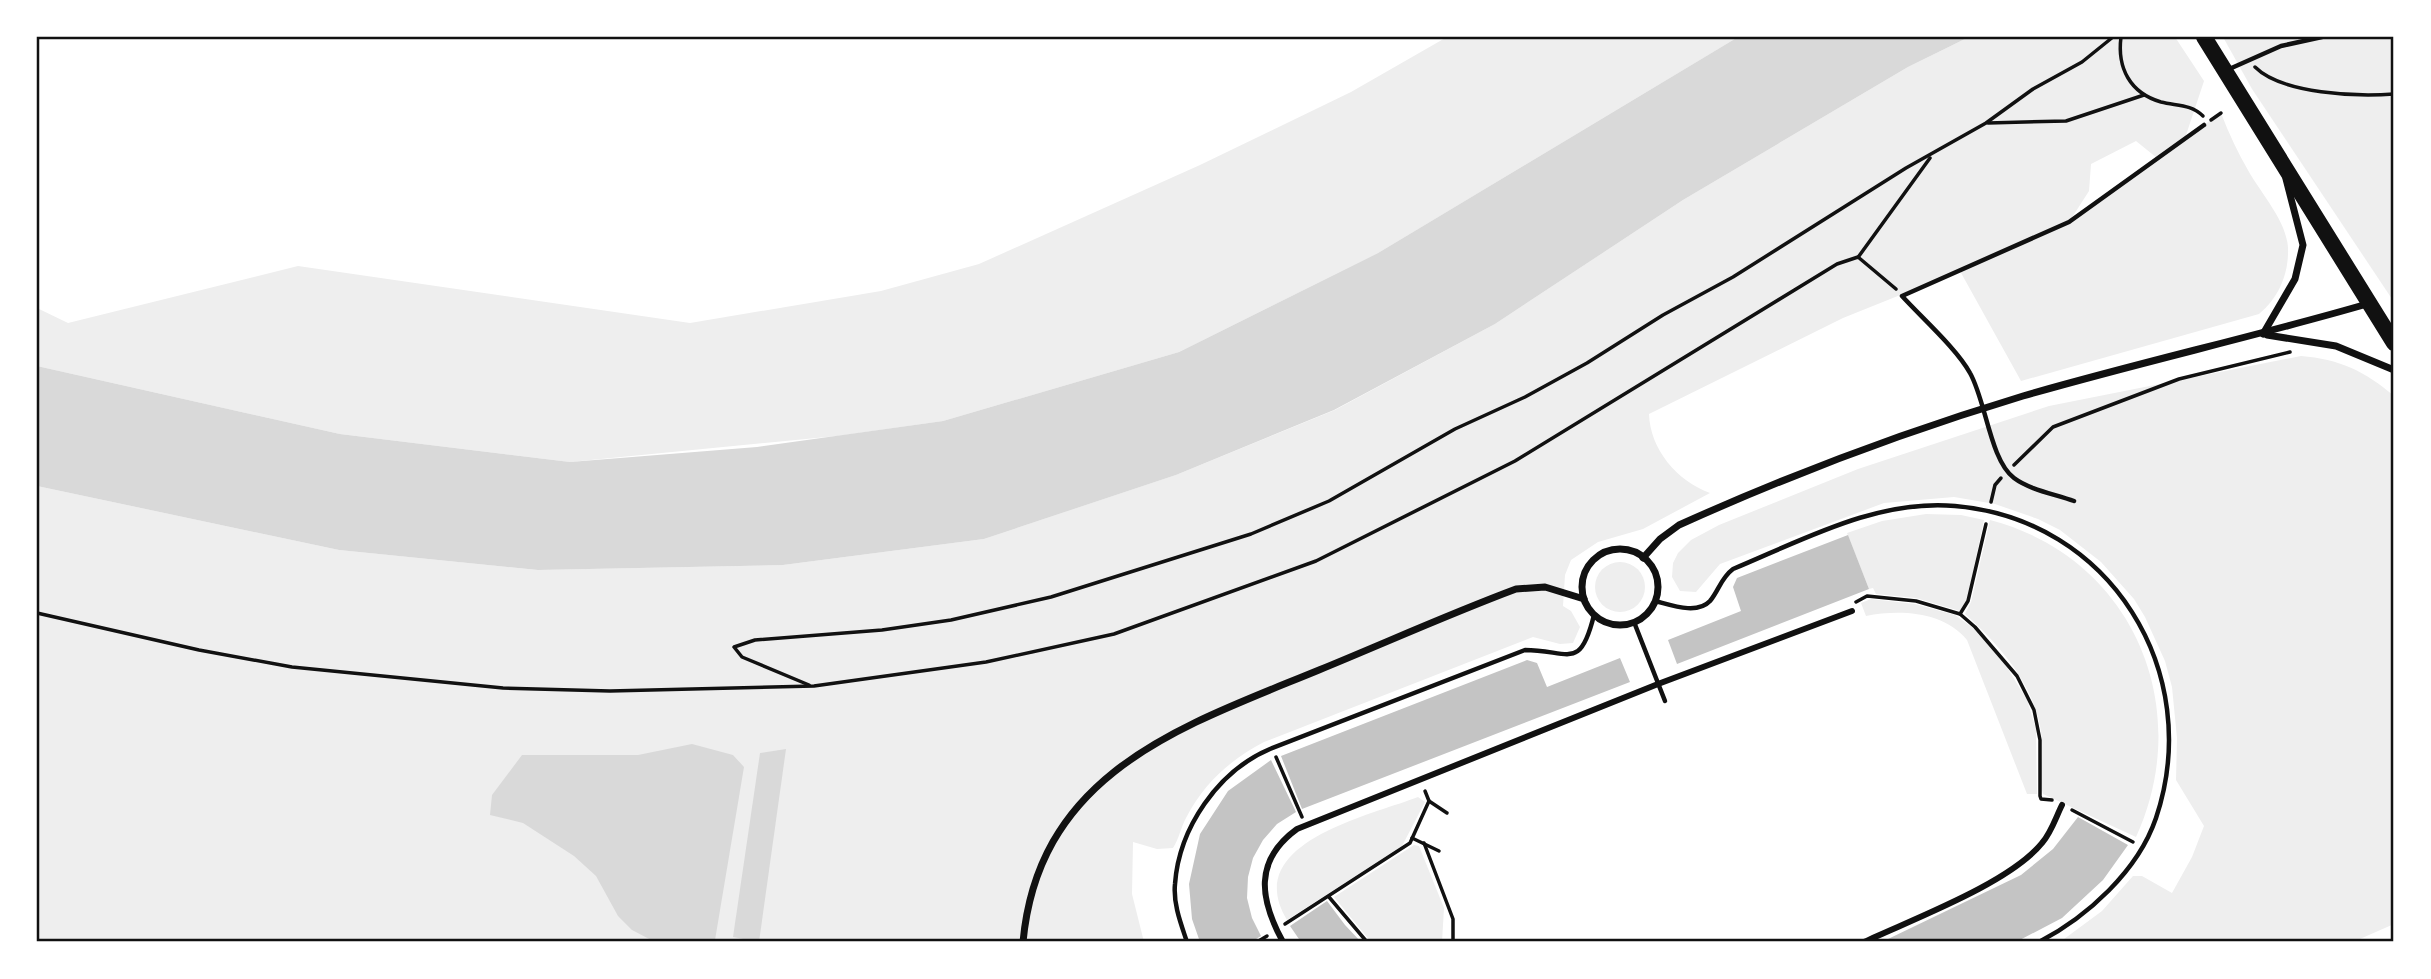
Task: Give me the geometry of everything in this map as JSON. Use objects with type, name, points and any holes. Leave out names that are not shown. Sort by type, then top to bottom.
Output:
[{"type":"main road","points":[[2204,37],[2394,343]]},
{"type":"street","points":[[2263,334],[2295,279],[2303,245],[2283,167]]},
{"type":"street","points":[[1643,558],[1668,532],[1691,520],[1894,440],[1985,408],[2263,334],[2367,303]]},
{"type":"street","points":[[2263,334],[2336,346],[2365,355],[2394,370]]},
{"type":"street","points":[[1618,550],[1643,558],[1656,578],[1655,601],[1643,617],[1634,622],[1617,625],[1594,615],[1584,599],[1583,579],[1588,566],[1598,556],[1618,550]]},
{"type":"street","points":[[1023,942],[1037,878],[1062,826],[1107,775],[1151,744],[1209,715],[1516,589],[1545,587],[1584,599]]},
{"type":"street","points":[[1283,942],[1264,898],[1265,880],[1272,856],[1285,839],[1306,826],[1658,684],[1852,611]]},
{"type":"street","points":[[1864,942],[2003,876],[2024,862],[2044,842],[2062,805]]},
{"type":"lane","points":[[2224,72],[2247,59],[2281,46],[2322,37]]},
{"type":"lane","points":[[2074,501],[2022,482],[2008,472],[1999,457],[1985,408],[1970,372],[1902,296],[2069,222],[2204,125]]},
{"type":"lane","points":[[1655,601],[1692,608],[1702,607],[1710,601],[1723,577],[1733,569],[1867,516],[1898,507],[1955,506],[1989,511],[2037,527],[2071,546],[2117,590],[2135,614],[2147,637],[2157,663],[2167,713],[2167,769],[2155,820],[2141,846],[2093,907],[2039,942]]},
{"type":"lane","points":[[1187,942],[1177,912],[1175,884],[1183,849],[1193,824],[1219,785],[1254,756],[1525,650],[1563,656],[1577,653],[1589,636],[1594,615]]},
{"type":"lane","points":[[1634,622],[1665,701]]},
{"type":"path","points":[[814,687],[742,657],[734,646],[755,640],[882,630],[951,620],[1129,575],[1251,534],[1329,501],[1455,429],[1525,397],[1587,363],[1663,315],[1734,277],[1906,168],[1932,156],[1986,123],[2033,89],[2082,62],[2113,37]]},
{"type":"path","points":[[2121,37],[2122,68],[2131,85],[2144,95],[2161,102],[2193,107],[2203,115],[2204,125]]},
{"type":"path","points":[[2247,59],[2263,75],[2297,88],[2394,94]]},
{"type":"path","points":[[1986,123],[2066,121],[2144,95]]},
{"type":"path","points":[[37,613],[199,650],[292,667],[395,680],[503,688],[610,691],[814,687],[986,662],[1114,634],[1316,561],[1515,461],[1837,264],[1858,257],[1932,156]]},
{"type":"path","points":[[1858,257],[1876,269],[1902,296]]},
{"type":"path","points":[[1960,614],[1968,601],[1995,485],[2053,427],[2179,379],[2298,351]]},
{"type":"path","points":[[1852,611],[1851,604],[1867,596],[1916,601],[1960,614],[2006,661],[2025,689],[2039,728],[2040,796],[2141,846]]},
{"type":"path","points":[[1272,748],[1306,826]]},
{"type":"path","points":[[1420,779],[1429,801],[1447,813]]},
{"type":"path","points":[[1277,930],[1410,843],[1429,801]]},
{"type":"path","points":[[1412,838],[1439,851]]},
{"type":"path","points":[[1424,844],[1453,919],[1453,942]]},
{"type":"path","points":[[1329,897],[1367,942]]},
{"type":"shaded area","points":[[1447,37],[1738,37],[1378,253],[1179,352],[943,421],[837,436],[570,462],[340,434],[37,366],[37,308],[68,323],[298,266],[690,323],[881,291],[979,264],[1200,165],[1351,92]]},
{"type":"shaded area","points":[[1738,37],[1969,37],[1908,67],[1683,200],[1495,324],[1334,410],[1176,475],[984,539],[783,565],[538,570],[339,550],[37,486],[37,366],[340,434],[570,462],[757,447],[943,421],[1179,352],[1378,253]]},
{"type":"shaded area","points":[[1969,37],[2175,37],[2204,81],[2185,138],[2221,113],[2245,165],[2273,208],[2287,238],[2285,276],[2277,293],[2259,314],[2021,381],[1960,271],[1843,318],[1649,414],[1654,439],[1668,462],[1687,481],[1710,493],[1643,529],[1598,542],[1571,560],[1565,575],[1563,606],[1571,611],[1580,627],[1573,643],[1560,644],[1533,637],[1264,742],[1240,757],[1219,774],[1201,794],[1186,818],[1173,848],[1157,849],[1133,842],[1132,894],[1144,942],[37,942],[37,486],[339,550],[538,570],[783,565],[984,539],[1176,475],[1335,410],[1495,324],[1683,200],[1908,67]],"holes":[[[2136,141],[2157,158],[2071,219],[2089,191],[2091,164]]]},
{"type":"shaded area","points":[[2223,37],[2394,37],[2394,302],[2252,89]]},
{"type":"shaded area","points":[[2301,356],[2327,360],[2351,368],[2394,396],[2394,924],[2353,942],[2060,942],[2102,911],[2133,876],[2142,876],[2172,893],[2192,857],[2204,826],[2176,780],[2177,738],[2172,687],[2165,661],[2145,617],[2134,599],[2101,562],[2060,530],[1995,504],[1954,497],[1884,503],[1720,564],[1696,592],[1680,591],[1672,577],[1673,563],[1678,553],[1691,540],[1719,525],[1858,469],[2049,406]]},
{"type":"shaded area","points":[[1926,514],[1961,515],[1984,520],[1967,600],[1960,611],[1916,598],[1876,594],[1873,588],[1869,589],[1847,533],[1882,521]]},
{"type":"shaded area","points":[[1990,520],[2040,539],[2081,567],[2114,602],[2139,643],[2154,689],[2158,737],[2153,787],[2136,837],[2043,794],[2042,740],[2039,721],[2026,686],[2005,655],[1965,614],[1971,602]]},
{"type":"shaded area","points":[[1620,562],[1637,570],[1645,587],[1637,604],[1620,612],[1603,604],[1595,587],[1603,570]]},
{"type":"shaded area","points":[[1871,599],[1915,604],[1955,615],[1972,627],[2005,664],[2027,700],[2036,729],[2037,794],[2027,794],[1967,640],[1946,623],[1934,618],[1907,613],[1866,616],[1861,603]]},
{"type":"shaded area","points":[[692,744],[733,755],[744,767],[715,940],[712,942],[655,942],[632,930],[618,916],[596,876],[574,856],[523,823],[490,815],[492,795],[522,755],[638,755]]},
{"type":"shaded area","points":[[786,749],[759,942],[733,937],[760,753]]},
{"type":"shaded area","points":[[1418,797],[1425,802],[1402,846],[1287,920],[1277,893],[1281,871],[1295,852],[1316,837],[1343,824]]},
{"type":"shaded area","points":[[1414,845],[1419,846],[1444,908],[1442,942],[1371,942],[1334,897]]},
{"type":"building","points":[[1848,535],[1869,589],[1677,664],[1668,640],[1741,611],[1733,587],[1737,578]]},
{"type":"building","points":[[1620,658],[1630,682],[1302,809],[1281,756],[1527,660],[1537,663],[1547,687]]},
{"type":"building","points":[[1271,760],[1296,812],[1277,824],[1263,840],[1253,858],[1248,877],[1247,898],[1252,918],[1261,936],[1251,942],[1200,942],[1192,919],[1189,884],[1200,834],[1228,791]]},
{"type":"building","points":[[2078,817],[2128,845],[2103,880],[2062,918],[2016,942],[1890,942],[1888,939],[2021,875],[2053,849]]},
{"type":"building","points":[[1327,901],[1361,942],[1301,942],[1290,926]]}]
